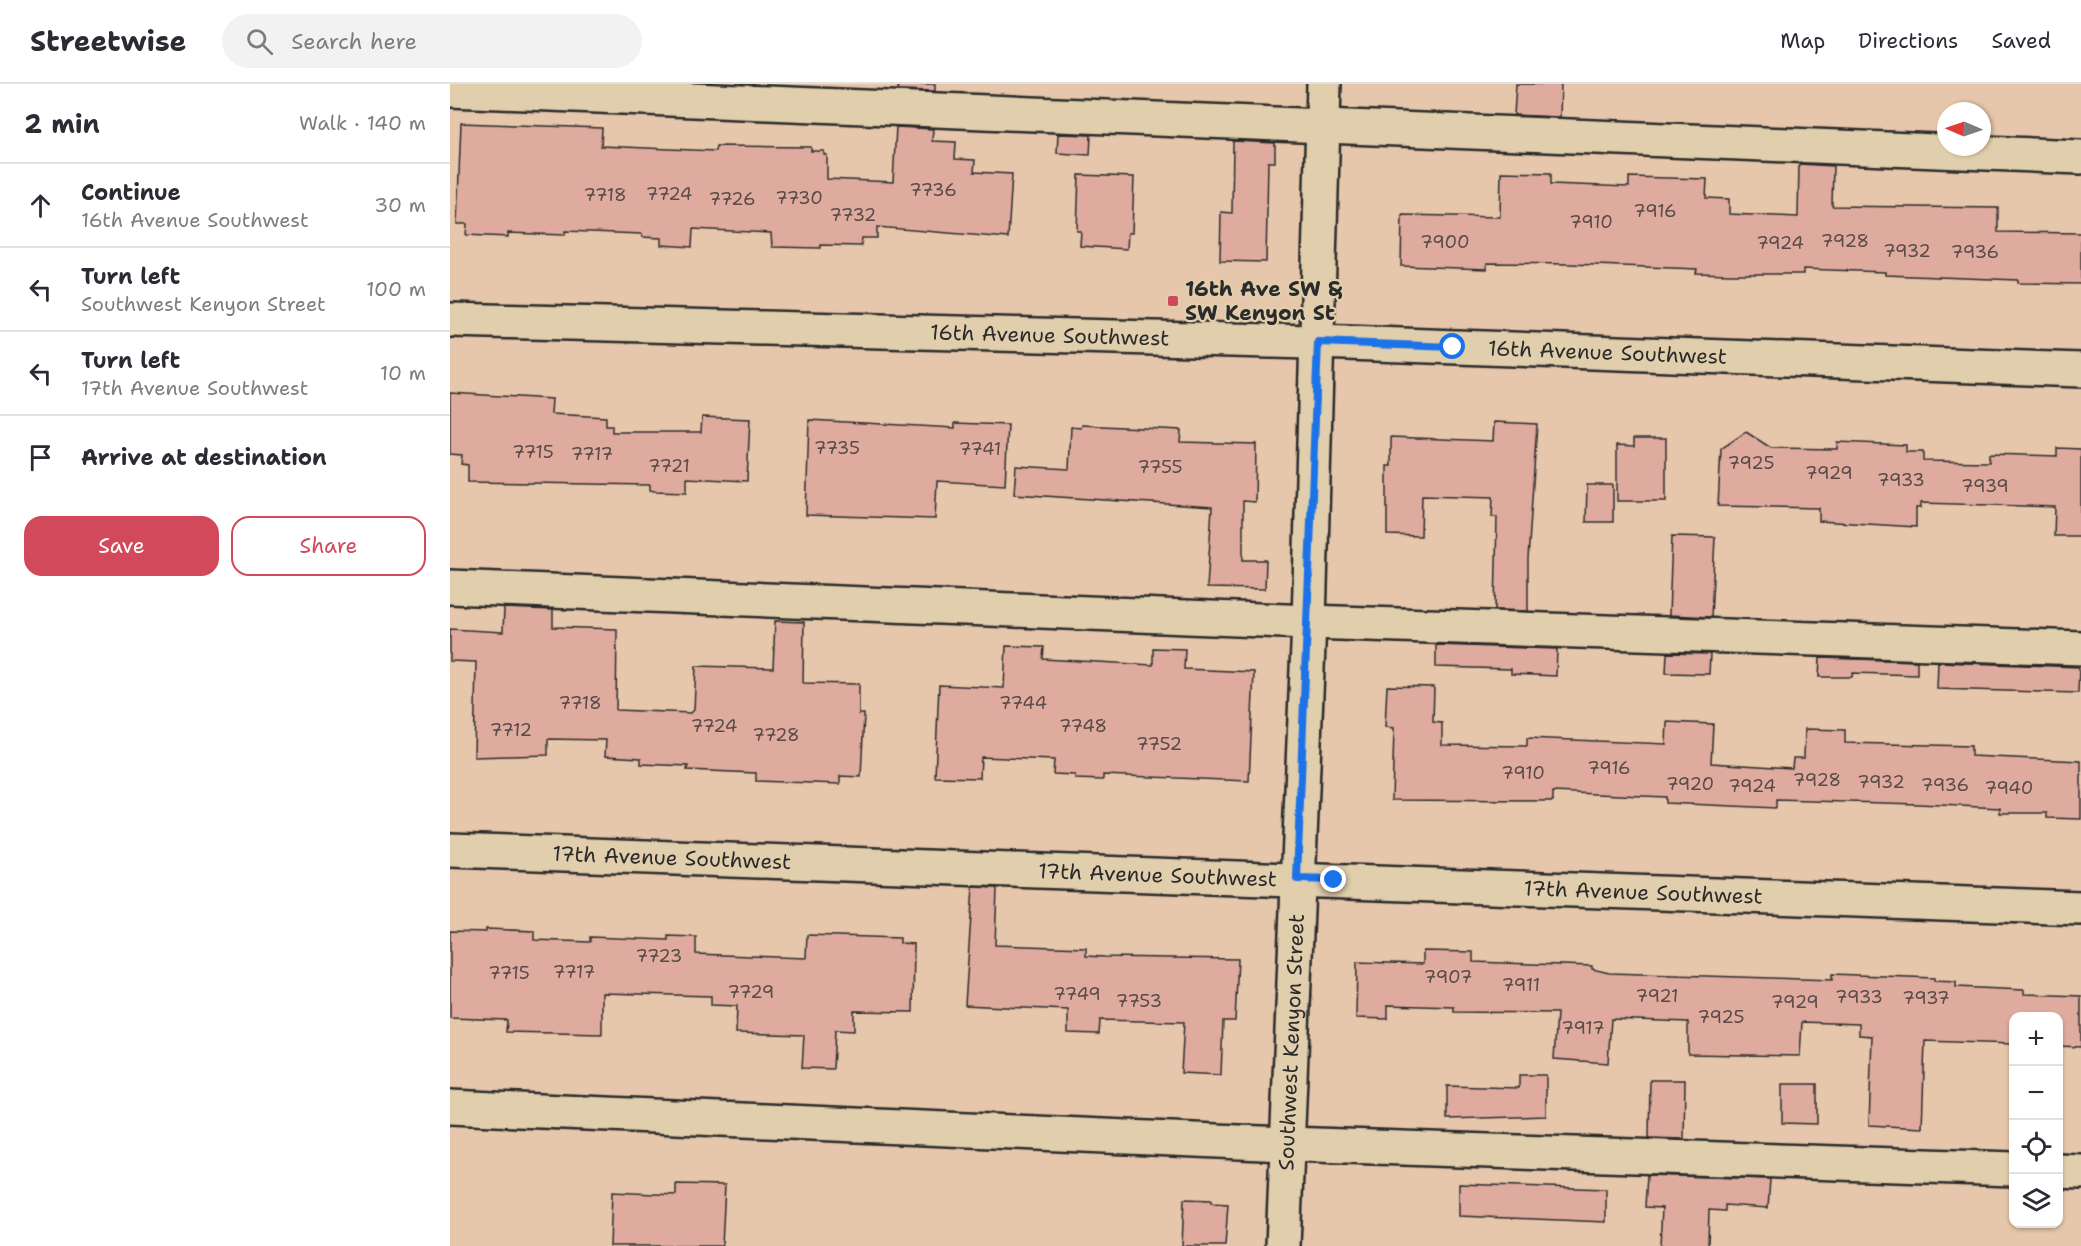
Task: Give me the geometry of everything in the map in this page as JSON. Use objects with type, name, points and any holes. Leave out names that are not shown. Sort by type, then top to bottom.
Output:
[{"type":"street","name":"Southwest Kenyon Street","points":[[1283,1246],[1309,622],[1324,84]]},
{"type":"street","points":[[450,90],[1323,128],[2081,157]]},
{"type":"street","name":"16th Avenue Southwest","points":[[450,320],[1318,342],[2081,370]]},
{"type":"street","points":[[450,587],[1309,622],[2081,648]]},
{"type":"street","name":"17th Avenue Southwest","points":[[450,850],[2081,908]]},
{"type":"street","points":[[450,1107],[1287,1144],[2009,1169]]},
{"type":"street","points":[[2063,1171],[2081,1172]]},
{"type":"building","points":[[898,84],[935,84],[935,91],[898,90]]},
{"type":"building","points":[[1516,84],[1561,84],[1560,117],[1514,115]]},
{"type":"building","points":[[461,123],[602,128],[601,146],[715,151],[716,146],[811,147],[811,151],[824,151],[824,155],[827,155],[827,179],[893,182],[896,127],[933,129],[932,141],[956,142],[955,159],[975,160],[974,172],[1012,174],[1008,238],[877,227],[877,238],[862,238],[861,246],[821,245],[821,248],[772,247],[771,233],[693,229],[692,247],[661,245],[661,238],[642,237],[642,234],[565,231],[565,235],[508,233],[508,237],[466,235],[467,224],[457,224]]},
{"type":"building","points":[[1058,134],[1091,135],[1090,155],[1057,153]]},
{"type":"building","points":[[1233,141],[1275,143],[1275,162],[1268,162],[1266,262],[1220,261],[1221,212],[1232,213]]},
{"type":"building","points":[[1799,164],[1833,166],[1832,206],[1998,208],[1998,232],[2081,233],[2081,284],[2018,283],[2018,280],[1885,275],[1885,272],[1803,269],[1803,274],[1730,274],[1696,273],[1697,269],[1570,264],[1487,263],[1487,269],[1401,266],[1402,215],[1500,217],[1501,172],[1551,173],[1551,184],[1629,187],[1629,177],[1707,179],[1706,198],[1729,199],[1729,214],[1798,217]]},
{"type":"building","points":[[1079,175],[1134,177],[1132,233],[1128,233],[1127,249],[1080,246],[1081,231],[1077,231]]},
{"type":"building","points":[[450,393],[552,399],[551,414],[606,417],[606,426],[612,426],[612,432],[701,432],[702,417],[750,419],[747,481],[687,478],[687,492],[654,491],[650,490],[650,485],[468,482],[468,465],[461,464],[462,455],[450,454]]},
{"type":"building","points":[[809,420],[955,428],[955,423],[1008,425],[1005,485],[937,481],[935,519],[806,515]]},
{"type":"building","points":[[1494,422],[1537,424],[1528,559],[1528,611],[1495,610],[1497,517],[1492,517],[1493,497],[1422,495],[1421,536],[1387,535],[1387,466],[1391,466],[1391,437],[1493,441]]},
{"type":"building","points":[[1082,425],[1181,430],[1180,442],[1256,444],[1255,502],[1243,501],[1243,560],[1266,560],[1265,589],[1207,588],[1212,507],[1014,494],[1016,466],[1069,469],[1071,427],[1081,428]]},
{"type":"building","points":[[1746,432],[1771,448],[1837,449],[1837,442],[1906,445],[1906,452],[1923,452],[1923,461],[1989,462],[1989,454],[2057,456],[2057,448],[2081,449],[2081,536],[2054,536],[2055,507],[1921,503],[1921,508],[1916,508],[1916,527],[1819,521],[1819,508],[1718,506],[1721,449]]},
{"type":"building","points":[[1634,438],[1666,438],[1666,501],[1617,501],[1617,445],[1634,446]]},
{"type":"building","points":[[1587,485],[1613,485],[1613,522],[1586,522]]},
{"type":"building","points":[[1672,536],[1715,537],[1711,617],[1669,615]]},
{"type":"building","points":[[504,608],[553,610],[553,627],[617,629],[616,710],[691,713],[694,710],[696,666],[773,668],[775,621],[804,622],[803,683],[859,684],[859,714],[864,714],[861,777],[840,776],[840,784],[756,781],[756,773],[687,770],[688,766],[641,764],[641,758],[605,756],[606,740],[548,739],[548,755],[474,757],[476,662],[450,661],[450,629],[503,632]]},
{"type":"building","points":[[1436,645],[1557,649],[1556,676],[1511,674],[1511,669],[1436,667]]},
{"type":"building","points":[[1006,646],[1044,647],[1043,659],[1153,665],[1153,648],[1185,649],[1184,669],[1254,672],[1249,781],[1103,775],[1103,780],[1075,779],[1075,775],[1053,774],[1054,760],[981,757],[980,778],[935,777],[939,685],[1004,688]]},
{"type":"building","points":[[1667,653],[1710,654],[1709,674],[1666,673]]},
{"type":"building","points":[[1820,658],[1917,661],[1917,675],[1853,673],[1852,677],[1819,677]]},
{"type":"building","points":[[1938,662],[2079,667],[2078,693],[1937,689]]},
{"type":"building","points":[[1387,686],[1434,687],[1433,722],[1442,723],[1442,745],[1527,746],[1527,738],[1666,744],[1667,722],[1713,724],[1711,763],[1792,768],[1793,758],[1804,758],[1805,729],[1845,730],[1845,743],[1971,746],[1971,756],[2081,761],[2081,819],[2047,818],[2047,813],[2000,813],[2000,808],[1776,800],[1776,808],[1665,803],[1665,797],[1553,792],[1553,801],[1392,800],[1394,728],[1385,727]]},
{"type":"building","points":[[973,887],[997,888],[995,945],[1086,948],[1086,956],[1238,959],[1235,1021],[1223,1021],[1221,1075],[1181,1073],[1184,1022],[1100,1020],[1099,1034],[1068,1033],[1068,1010],[965,1005]]},
{"type":"building","points":[[486,929],[534,931],[534,940],[590,942],[590,937],[668,940],[668,936],[696,937],[696,954],[806,958],[807,935],[900,938],[900,943],[914,944],[913,1012],[854,1011],[854,1031],[835,1030],[833,1069],[802,1068],[804,1035],[736,1033],[737,1006],[711,1005],[711,996],[602,993],[602,1034],[506,1032],[507,1020],[450,1018],[450,931],[486,932]]},
{"type":"building","points":[[1423,951],[1473,952],[1473,962],[1592,966],[1592,969],[1609,973],[1832,980],[1832,974],[1934,978],[1934,981],[1956,982],[1956,987],[2024,990],[2024,994],[2081,996],[2081,1047],[2063,1046],[2063,1012],[2009,1012],[2009,1044],[1925,1041],[1922,1128],[1869,1125],[1872,1036],[1859,1035],[1859,1024],[1802,1022],[1800,1056],[1688,1054],[1688,1022],[1611,1019],[1608,1063],[1554,1059],[1557,1013],[1454,1012],[1454,1007],[1388,1005],[1388,1019],[1356,1018],[1357,962],[1423,964]]},
{"type":"building","points":[[1519,1075],[1546,1075],[1546,1116],[1447,1119],[1447,1086],[1519,1088]]},
{"type":"building","points":[[1650,1080],[1685,1080],[1684,1139],[1649,1138]]},
{"type":"building","points":[[1782,1084],[1817,1084],[1817,1124],[1782,1123]]},
{"type":"building","points":[[1647,1175],[1770,1179],[1768,1208],[1725,1205],[1725,1211],[1709,1210],[1708,1246],[1660,1246],[1662,1208],[1645,1207]]},
{"type":"building","points":[[676,1184],[725,1185],[722,1246],[610,1246],[612,1192],[676,1195]]},
{"type":"building","points":[[1459,1184],[1606,1189],[1606,1222],[1459,1216]]},
{"type":"building","points":[[1184,1199],[1211,1200],[1211,1203],[1228,1204],[1225,1246],[1182,1246]]},
{"type":"place","name":"16th Ave SW & SW Kenyon St","points":[[1173,301]]},
{"type":"route","points":[[1334,880],[1297,879],[1309,622],[1318,342],[1453,347]]}]
